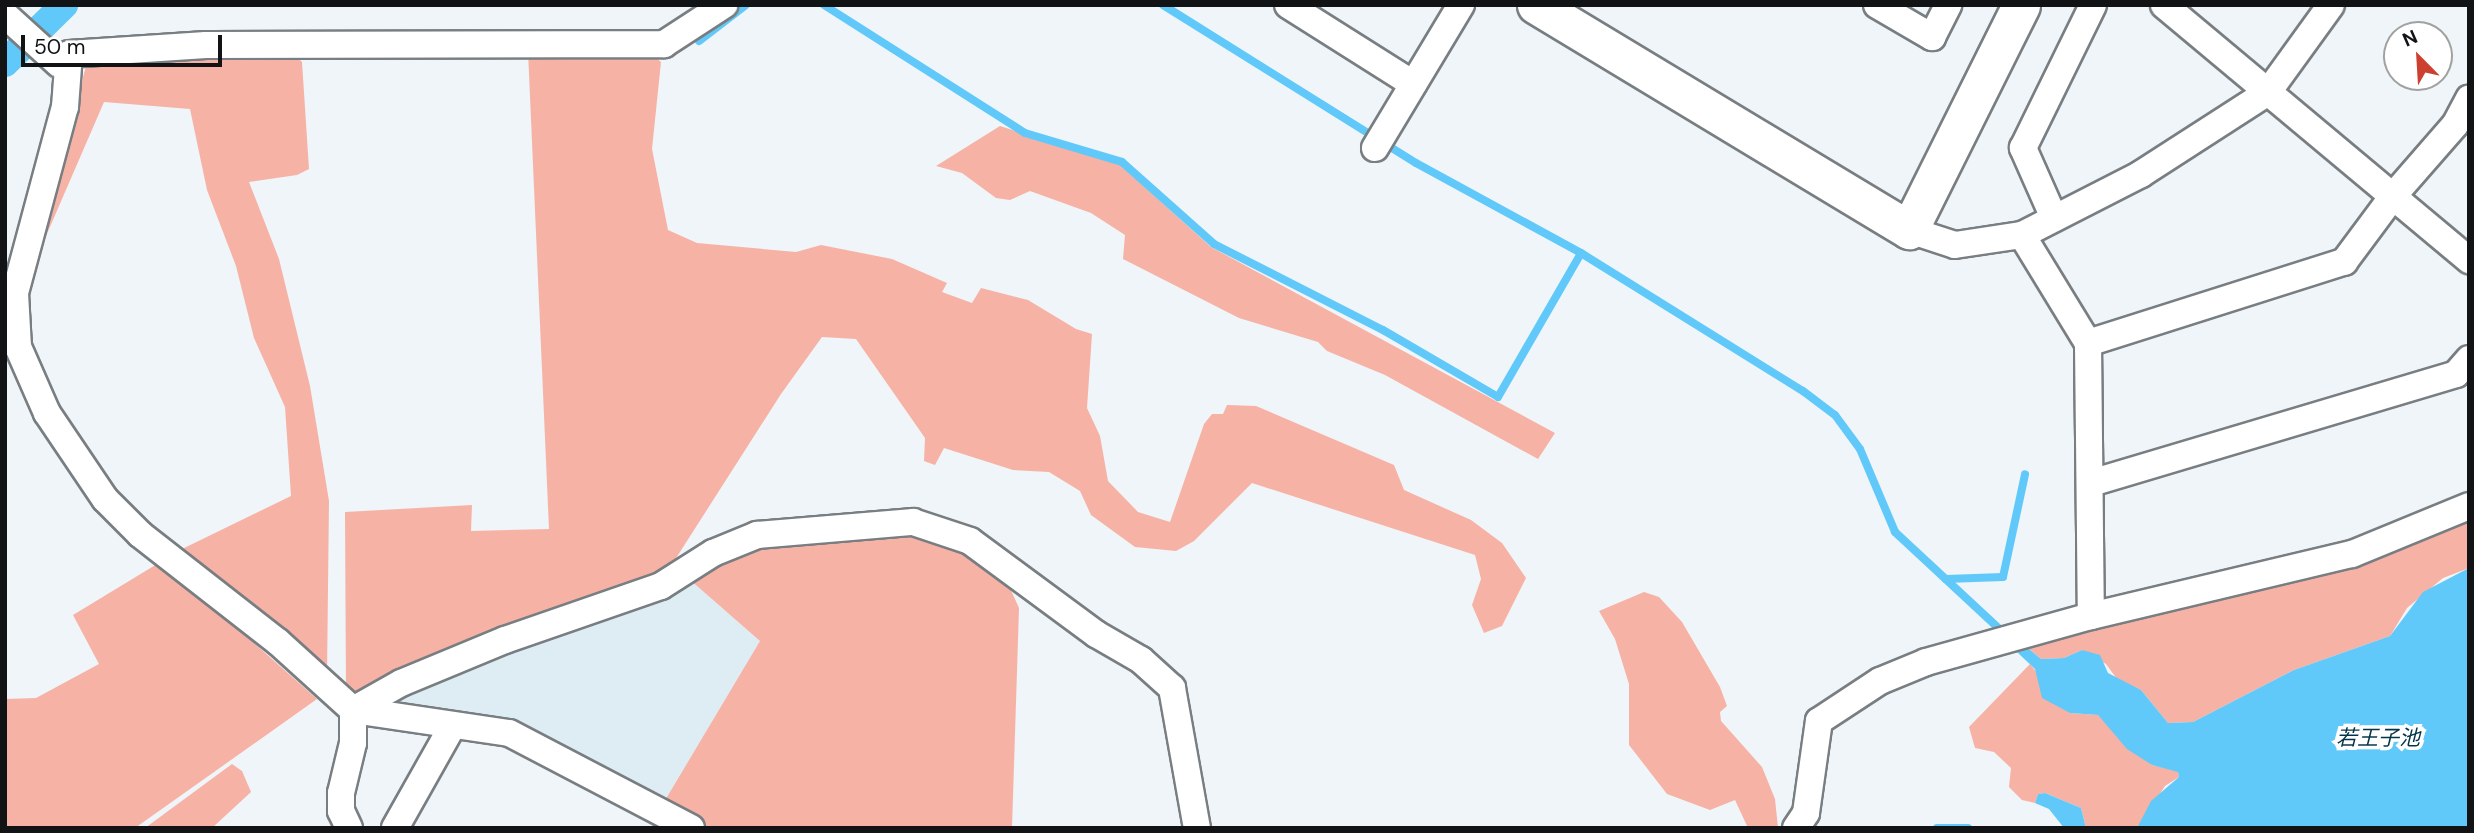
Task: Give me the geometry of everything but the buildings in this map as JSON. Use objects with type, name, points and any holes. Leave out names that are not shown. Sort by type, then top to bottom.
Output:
[{"type":"street","points":[[691,828],[509,733],[353,710],[278,642],[140,534],[105,499],[47,412],[18,348],[15,293],[65,107],[69,54],[206,45],[664,44],[724,5]]},
{"type":"street","points":[[1288,5],[1413,84]]},
{"type":"street","points":[[1379,140],[1461,5]]},
{"type":"street","points":[[1536,5],[1909,230],[1955,245],[2022,235],[2141,174],[2268,92],[2330,5]]},
{"type":"street","points":[[1877,5],[1931,37],[1948,5]]},
{"type":"street","points":[[1909,230],[2021,5]]},
{"type":"street","points":[[2054,218],[2024,148],[2093,5]]},
{"type":"street","points":[[2164,5],[2469,260]]},
{"type":"street","points":[[9,18],[59,64]]},
{"type":"street","points":[[2088,343],[2344,262],[2393,196],[2455,125],[2469,99]]},
{"type":"street","points":[[2022,235],[2088,343],[2091,616]]},
{"type":"street","points":[[2091,483],[2456,374],[2469,359]]},
{"type":"street","points":[[1796,828],[1806,813],[1819,721],[1880,681],[1926,662],[2091,616],[2352,554],[2469,506]]},
{"type":"street","points":[[353,710],[401,683],[505,640],[661,586],[713,553],[757,535],[913,522],[970,541],[1096,635],[1141,660],[1172,688],[1197,828]]},
{"type":"street","points":[[349,828],[341,802],[353,743],[353,710]]},
{"type":"street","points":[[395,828],[453,725]]},
{"type":"shaded area","points":[[528,51],[651,53],[661,62],[652,149],[668,230],[697,243],[796,252],[821,245],[892,259],[947,283],[942,292],[972,303],[981,288],[1028,300],[1076,329],[1092,334],[1087,408],[1100,436],[1108,481],[1138,512],[1170,522],[1204,424],[1212,414],[1223,414],[1227,405],[1256,406],[1394,465],[1404,490],[1471,520],[1502,543],[1526,578],[1502,626],[1484,633],[1472,605],[1481,579],[1475,555],[1252,483],[1194,541],[1176,551],[1135,547],[1091,515],[1080,491],[1049,472],[1013,470],[944,448],[935,465],[924,461],[925,438],[856,339],[822,337],[781,394],[671,566],[650,580],[359,697],[346,691],[345,512],[472,505],[471,531],[549,529]]},
{"type":"shaded area","points":[[295,55],[302,62],[309,169],[297,175],[249,182],[279,259],[310,386],[329,501],[327,676],[180,550],[291,496],[285,407],[254,338],[236,266],[207,190],[190,109],[104,102],[30,273],[88,59]]},
{"type":"shaded area","points":[[1000,126],[1120,165],[1211,247],[1555,433],[1538,459],[1385,375],[1327,351],[1318,342],[1239,318],[1123,259],[1125,235],[1091,213],[1030,191],[1010,200],[996,198],[962,173],[936,166]]},
{"type":"shaded area","points":[[2469,515],[2469,568],[2443,578],[2407,608],[2390,636],[2294,670],[2193,722],[2168,723],[2141,690],[2117,679],[2106,664],[2082,650],[2064,658],[2041,659],[2024,645]]},
{"type":"shaded area","points":[[912,530],[953,542],[1005,577],[1019,608],[1012,828],[709,828],[664,802],[760,641],[689,579],[734,550]]},
{"type":"shaded area","points":[[162,561],[317,699],[135,828],[5,828],[5,699],[36,698],[99,664],[73,615]]},
{"type":"shaded area","points":[[689,579],[760,641],[664,802],[527,726],[393,706],[394,694]]},
{"type":"shaded area","points":[[1644,592],[1659,597],[1682,622],[1720,687],[1727,706],[1720,712],[1721,721],[1762,767],[1775,799],[1778,828],[1748,828],[1735,800],[1710,810],[1667,794],[1629,745],[1629,684],[1615,639],[1599,611]]},
{"type":"shaded area","points":[[2030,664],[2070,713],[2098,715],[2152,765],[2178,771],[2179,777],[2165,786],[2137,828],[2086,828],[2081,808],[2045,793],[2038,794],[2035,803],[2022,800],[2009,787],[2011,768],[1994,752],[1975,748],[1969,727]]},
{"type":"shaded area","points":[[232,764],[242,771],[251,792],[212,828],[145,828]]},
{"type":"water","name":"若王子池","points":[[2469,568],[2469,828],[2137,828],[2151,801],[2179,777],[2178,772],[2152,765],[2127,749],[2098,715],[2070,713],[2042,698],[2035,669],[2002,638],[2012,635],[2041,659],[2064,658],[2082,650],[2100,655],[2108,673],[2141,690],[2168,723],[2193,722],[2294,670],[2390,636],[2423,592]]},
{"type":"water","points":[[2045,793],[2081,808],[2086,828],[2064,828],[2049,809],[2035,803],[2038,794]]},
{"type":"waterway","points":[[5,63],[64,5]]},
{"type":"waterway","points":[[699,41],[746,5]]},
{"type":"waterway","points":[[824,5],[1025,133],[1122,162],[1214,244],[1383,330],[1498,397],[1581,253]]},
{"type":"waterway","points":[[1163,5],[1416,163],[1581,253],[1803,391],[1835,415],[1860,449],[1895,532],[2006,635]]},
{"type":"waterway","points":[[1946,579],[2003,577],[2025,474]]},
{"type":"waterway","points":[[1937,828],[1968,828]]}]
